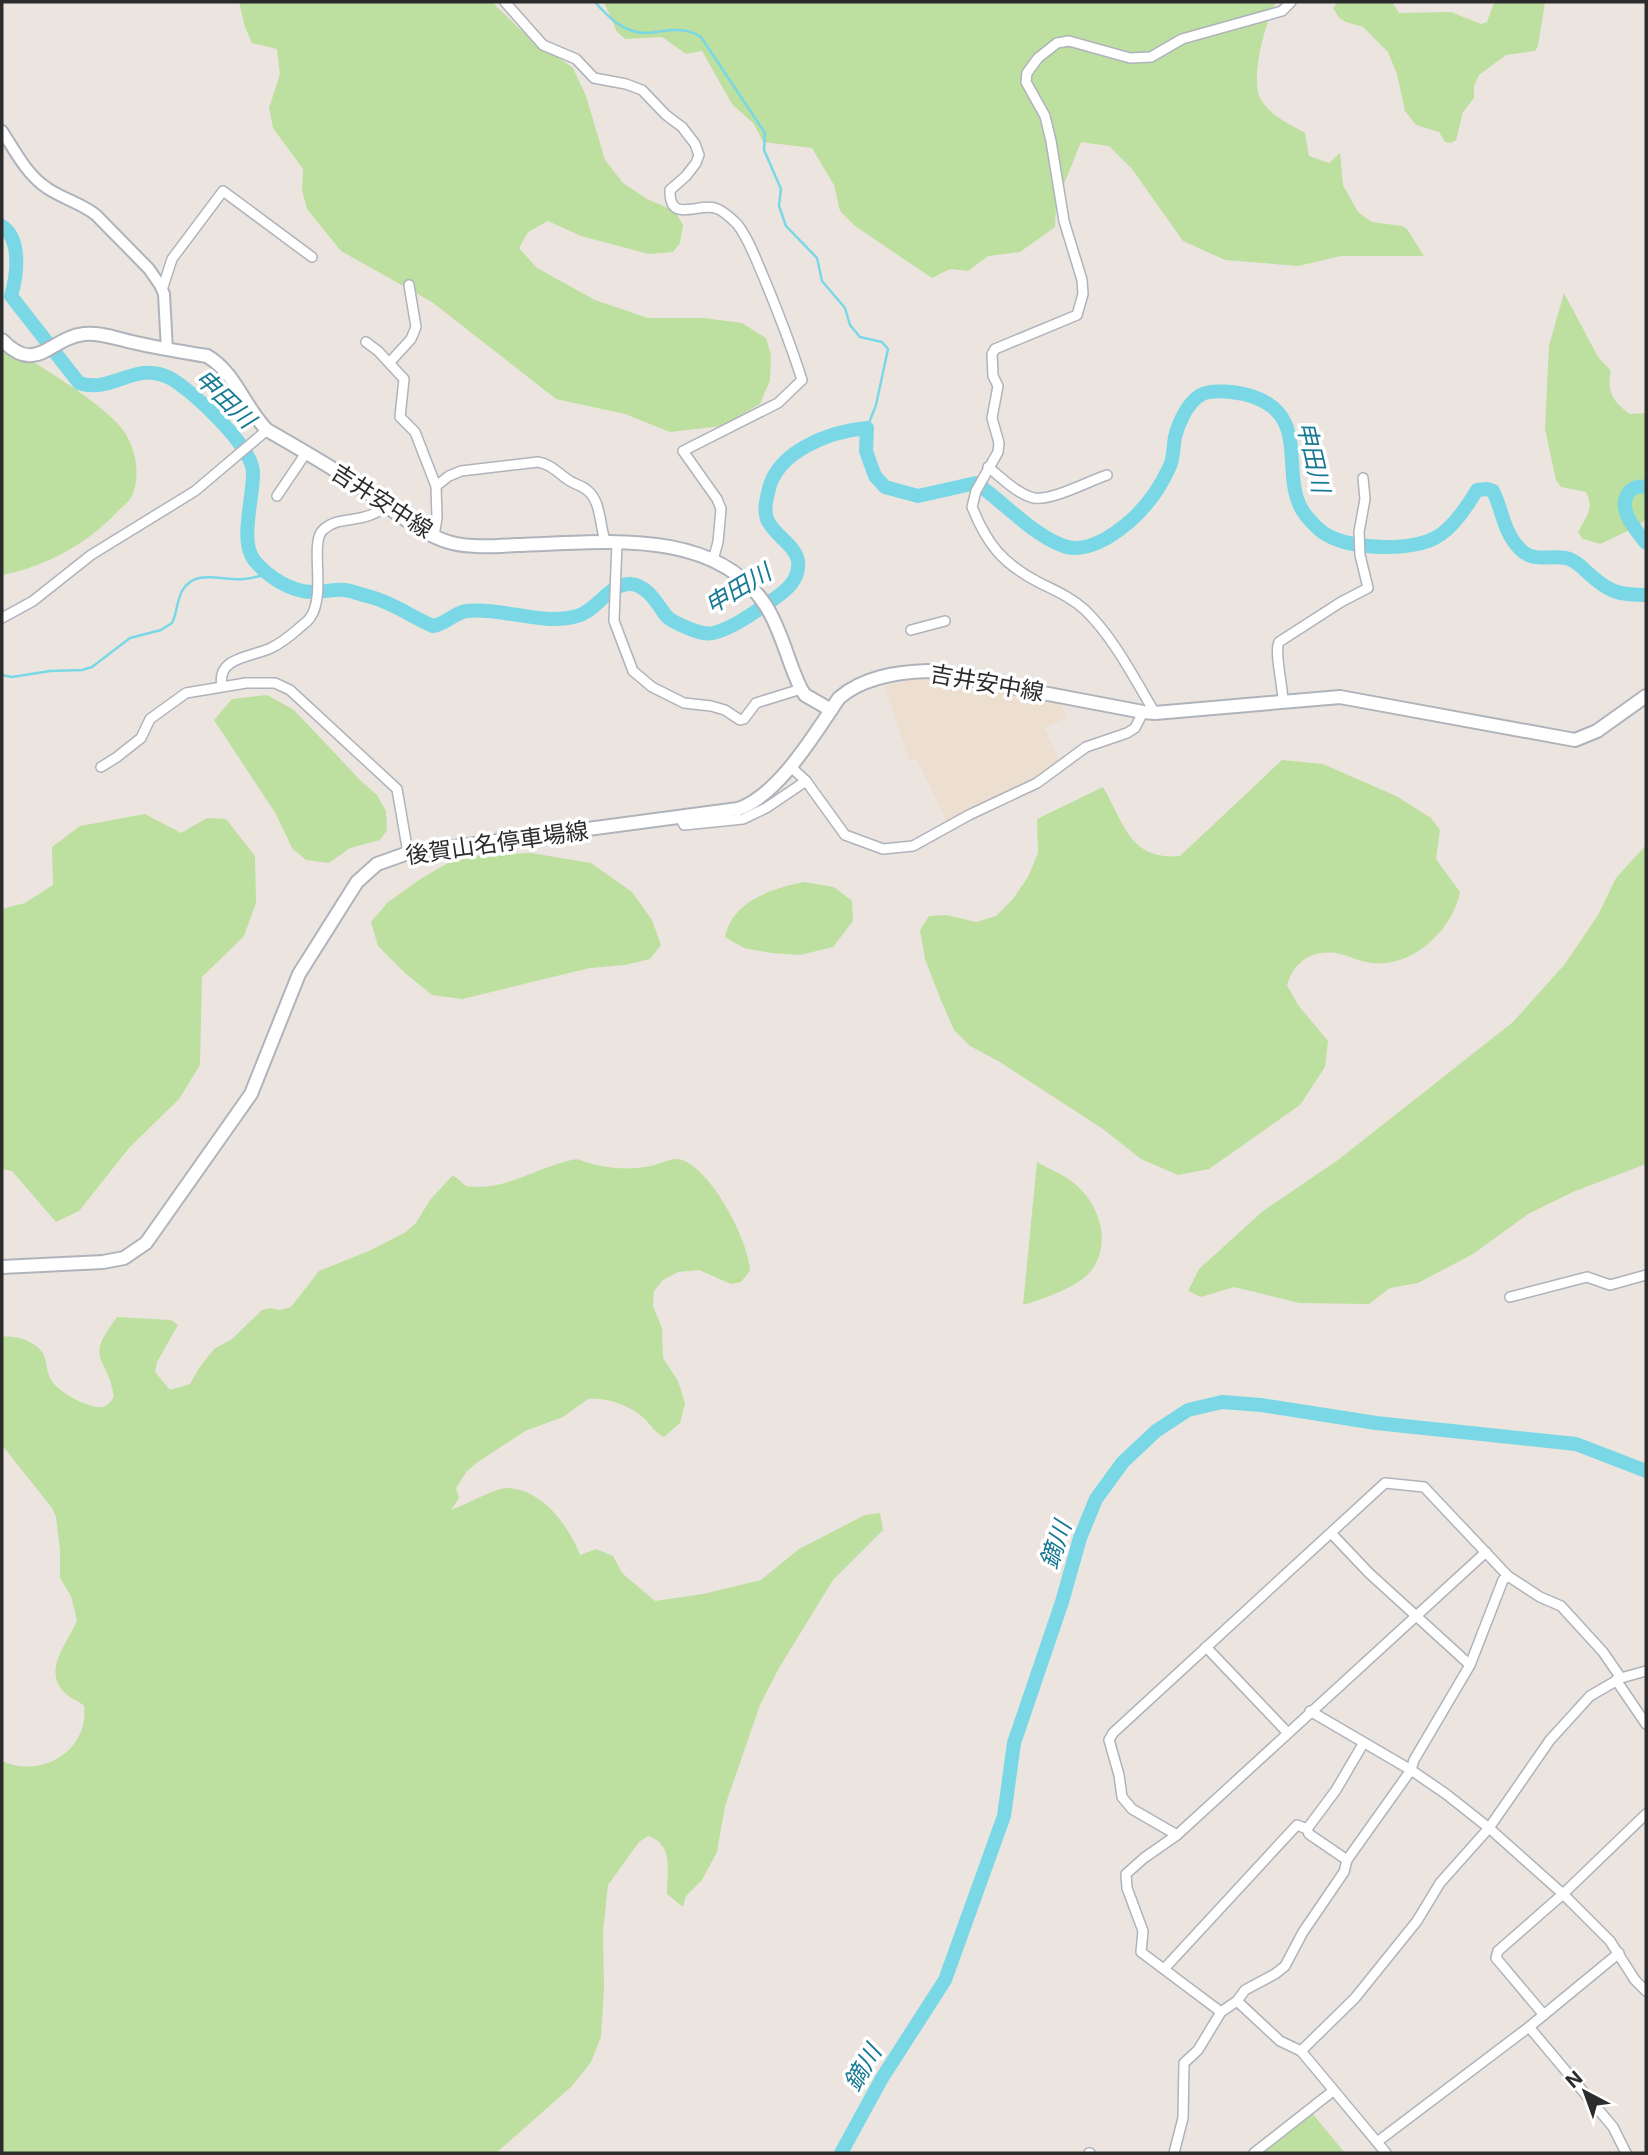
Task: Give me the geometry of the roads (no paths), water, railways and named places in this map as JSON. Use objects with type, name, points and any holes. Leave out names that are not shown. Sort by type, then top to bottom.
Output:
[{"type":"main road","name":"吉井安中線","points":[[2,340],[20,355],[31,356],[84,334],[207,356],[219,363],[257,420],[263,434],[306,453],[434,536],[452,543],[481,546],[611,542],[666,545],[713,560],[745,581],[767,606],[801,689]]},
{"type":"main road","name":"吉井安中線","points":[[831,710],[839,698],[857,684],[911,671],[928,671],[1149,712],[1340,697],[1575,740],[1597,732],[1646,696]]},
{"type":"main road","points":[[801,689],[805,695],[831,710]]},
{"type":"main road","name":"後賀山名停車場線","points":[[2,1267],[103,1262],[124,1258],[146,1243],[251,1094],[299,974],[356,882],[377,864],[408,853],[738,809],[751,805],[773,788],[831,710]]},
{"type":"street","points":[[505,2],[543,45],[576,59],[594,78],[642,90],[682,127],[695,144],[699,155],[691,170],[670,190],[670,200],[680,210],[715,208],[737,225],[759,266],[787,335],[802,380],[793,391],[778,403],[683,451],[717,499],[721,509],[718,542],[713,560]]},
{"type":"street","points":[[790,766],[806,781],[845,835],[883,849],[912,846],[1037,783],[1086,747],[1127,733],[1149,712],[1106,634],[1084,609],[1031,578],[997,554],[972,507],[976,491],[998,452],[999,443],[992,418],[998,386],[993,376],[992,355],[995,349],[1077,315],[1083,294],[1082,280],[1063,221],[1045,116],[1026,82],[1027,72],[1038,58],[1057,43],[1069,41],[1130,58],[1151,57],[1182,39],[1282,11],[1291,2]]},
{"type":"street","points":[[2,131],[28,170],[47,188],[88,208],[156,277],[162,290],[166,349]]},
{"type":"street","points":[[162,290],[172,259],[223,191],[312,257]]},
{"type":"street","points":[[390,362],[411,339],[416,327],[409,285]]},
{"type":"street","points":[[366,342],[390,362],[405,383],[400,417],[415,432],[436,486],[437,518],[434,536]]},
{"type":"street","points":[[2,618],[33,601],[90,555],[178,503],[263,434]]},
{"type":"street","points":[[277,496],[306,453]]},
{"type":"street","points":[[436,486],[461,471],[546,463],[572,482],[587,489],[597,506],[601,533],[611,542],[615,581],[615,629],[633,671],[652,687],[684,703],[711,706],[740,720],[744,719],[756,703],[801,689]]},
{"type":"street","points":[[988,467],[1033,498],[1045,498],[1107,475]]},
{"type":"street","points":[[1283,702],[1283,681],[1275,650],[1279,642],[1368,588],[1360,555],[1359,532],[1365,499],[1363,478]]},
{"type":"street","points":[[222,686],[222,672],[230,663],[271,648],[310,618],[318,592],[316,541],[319,534],[335,522],[365,517],[388,506]]},
{"type":"street","points":[[911,630],[945,621]]},
{"type":"street","points":[[101,767],[141,737],[150,719],[178,697],[197,690],[239,683],[275,683],[290,690],[397,789],[408,853]]},
{"type":"street","points":[[680,817],[684,825],[743,819],[766,808],[806,781]]},
{"type":"street","points":[[1510,1297],[1587,1277],[1610,1285],[1646,1275]]},
{"type":"street","points":[[1177,1835],[1132,1809],[1122,1797],[1119,1774],[1109,1740],[1112,1733],[1385,1483],[1424,1487],[1508,1576],[1540,1597],[1561,1606],[1603,1652],[1646,1724]]},
{"type":"street","points":[[1331,1533],[1369,1573],[1469,1665]]},
{"type":"street","points":[[1221,2012],[1141,1952],[1143,1931],[1127,1888],[1126,1874],[1177,1835],[1486,1552]]},
{"type":"street","points":[[1174,2153],[1183,2118],[1184,2063],[1198,2050],[1221,2012],[1237,2001],[1245,1990],[1285,1966],[1303,1932],[1345,1872],[1347,1860],[1411,1770],[1414,1760],[1469,1665],[1503,1580],[1508,1576]]},
{"type":"street","points":[[1206,1647],[1287,1732]]},
{"type":"street","points":[[1301,2051],[1355,1998],[1417,1921],[1440,1883],[1489,1828],[1550,1740],[1590,1696],[1618,1679],[1646,1671]]},
{"type":"street","points":[[1310,1711],[1411,1770],[1489,1828],[1563,1894],[1610,1941],[1635,1980],[1646,1991]]},
{"type":"street","points":[[1307,1829],[1336,1790],[1363,1744]]},
{"type":"street","points":[[1544,2015],[1496,1958],[1498,1951],[1563,1894],[1646,1814]]},
{"type":"street","points":[[1164,1969],[1297,1825],[1307,1829],[1347,1860]]},
{"type":"street","points":[[1377,2142],[1529,2027],[1619,1953]]},
{"type":"street","points":[[1237,2001],[1280,2041],[1301,2051],[1386,2153]]},
{"type":"street","points":[[1529,2027],[1613,2127],[1626,2153]]},
{"type":"street","points":[[1254,2153],[1333,2091]]},
{"type":"waterway","points":[[595,2],[611,18],[631,30],[646,33],[681,30],[701,37],[765,133],[764,150],[781,189],[779,206],[786,226],[817,258],[822,281],[845,308],[850,325],[860,337],[882,342],[888,349],[876,405],[867,428]]},
{"type":"waterway","name":"申田川","points":[[2,226],[13,240],[15,249],[16,268],[11,296],[79,383],[103,384],[146,373],[157,373],[170,378],[220,420],[243,448],[253,472],[248,541],[250,552],[260,566],[273,578],[296,589],[313,592],[351,591],[387,603],[433,626],[466,611],[480,610],[550,619],[577,616],[591,609],[616,588],[631,584],[645,590],[674,622],[698,632],[721,631],[745,619],[779,596],[792,583],[797,573],[796,555],[767,519],[767,496],[773,478],[781,466],[793,455],[822,439],[867,428],[866,451],[875,476],[885,487],[918,496],[976,483],[1027,525],[1049,539],[1067,547],[1091,546],[1127,524],[1151,499],[1171,464],[1176,432],[1187,409],[1199,396],[1217,391],[1251,396],[1269,404],[1281,416],[1291,444],[1293,477],[1301,508],[1327,535],[1352,544],[1384,547],[1429,540],[1451,526],[1477,490],[1487,489],[1493,491],[1510,536],[1525,553],[1536,557],[1569,559],[1608,588],[1621,593],[1646,595]]},
{"type":"waterway","name":"申田川","points":[[1646,487],[1632,489],[1625,504],[1629,518],[1646,543]]},
{"type":"waterway","points":[[2,675],[12,677],[92,667],[130,638],[161,630],[172,623],[182,591],[194,580],[210,577],[244,579],[271,575]]},
{"type":"waterway","name":"鏑川","points":[[841,2153],[882,2078],[945,1980],[1004,1816],[1014,1743],[1062,1602],[1080,1538],[1096,1499],[1123,1462],[1156,1431],[1188,1410],[1222,1402],[1261,1405],[1376,1423],[1576,1444],[1646,1471]]}]
